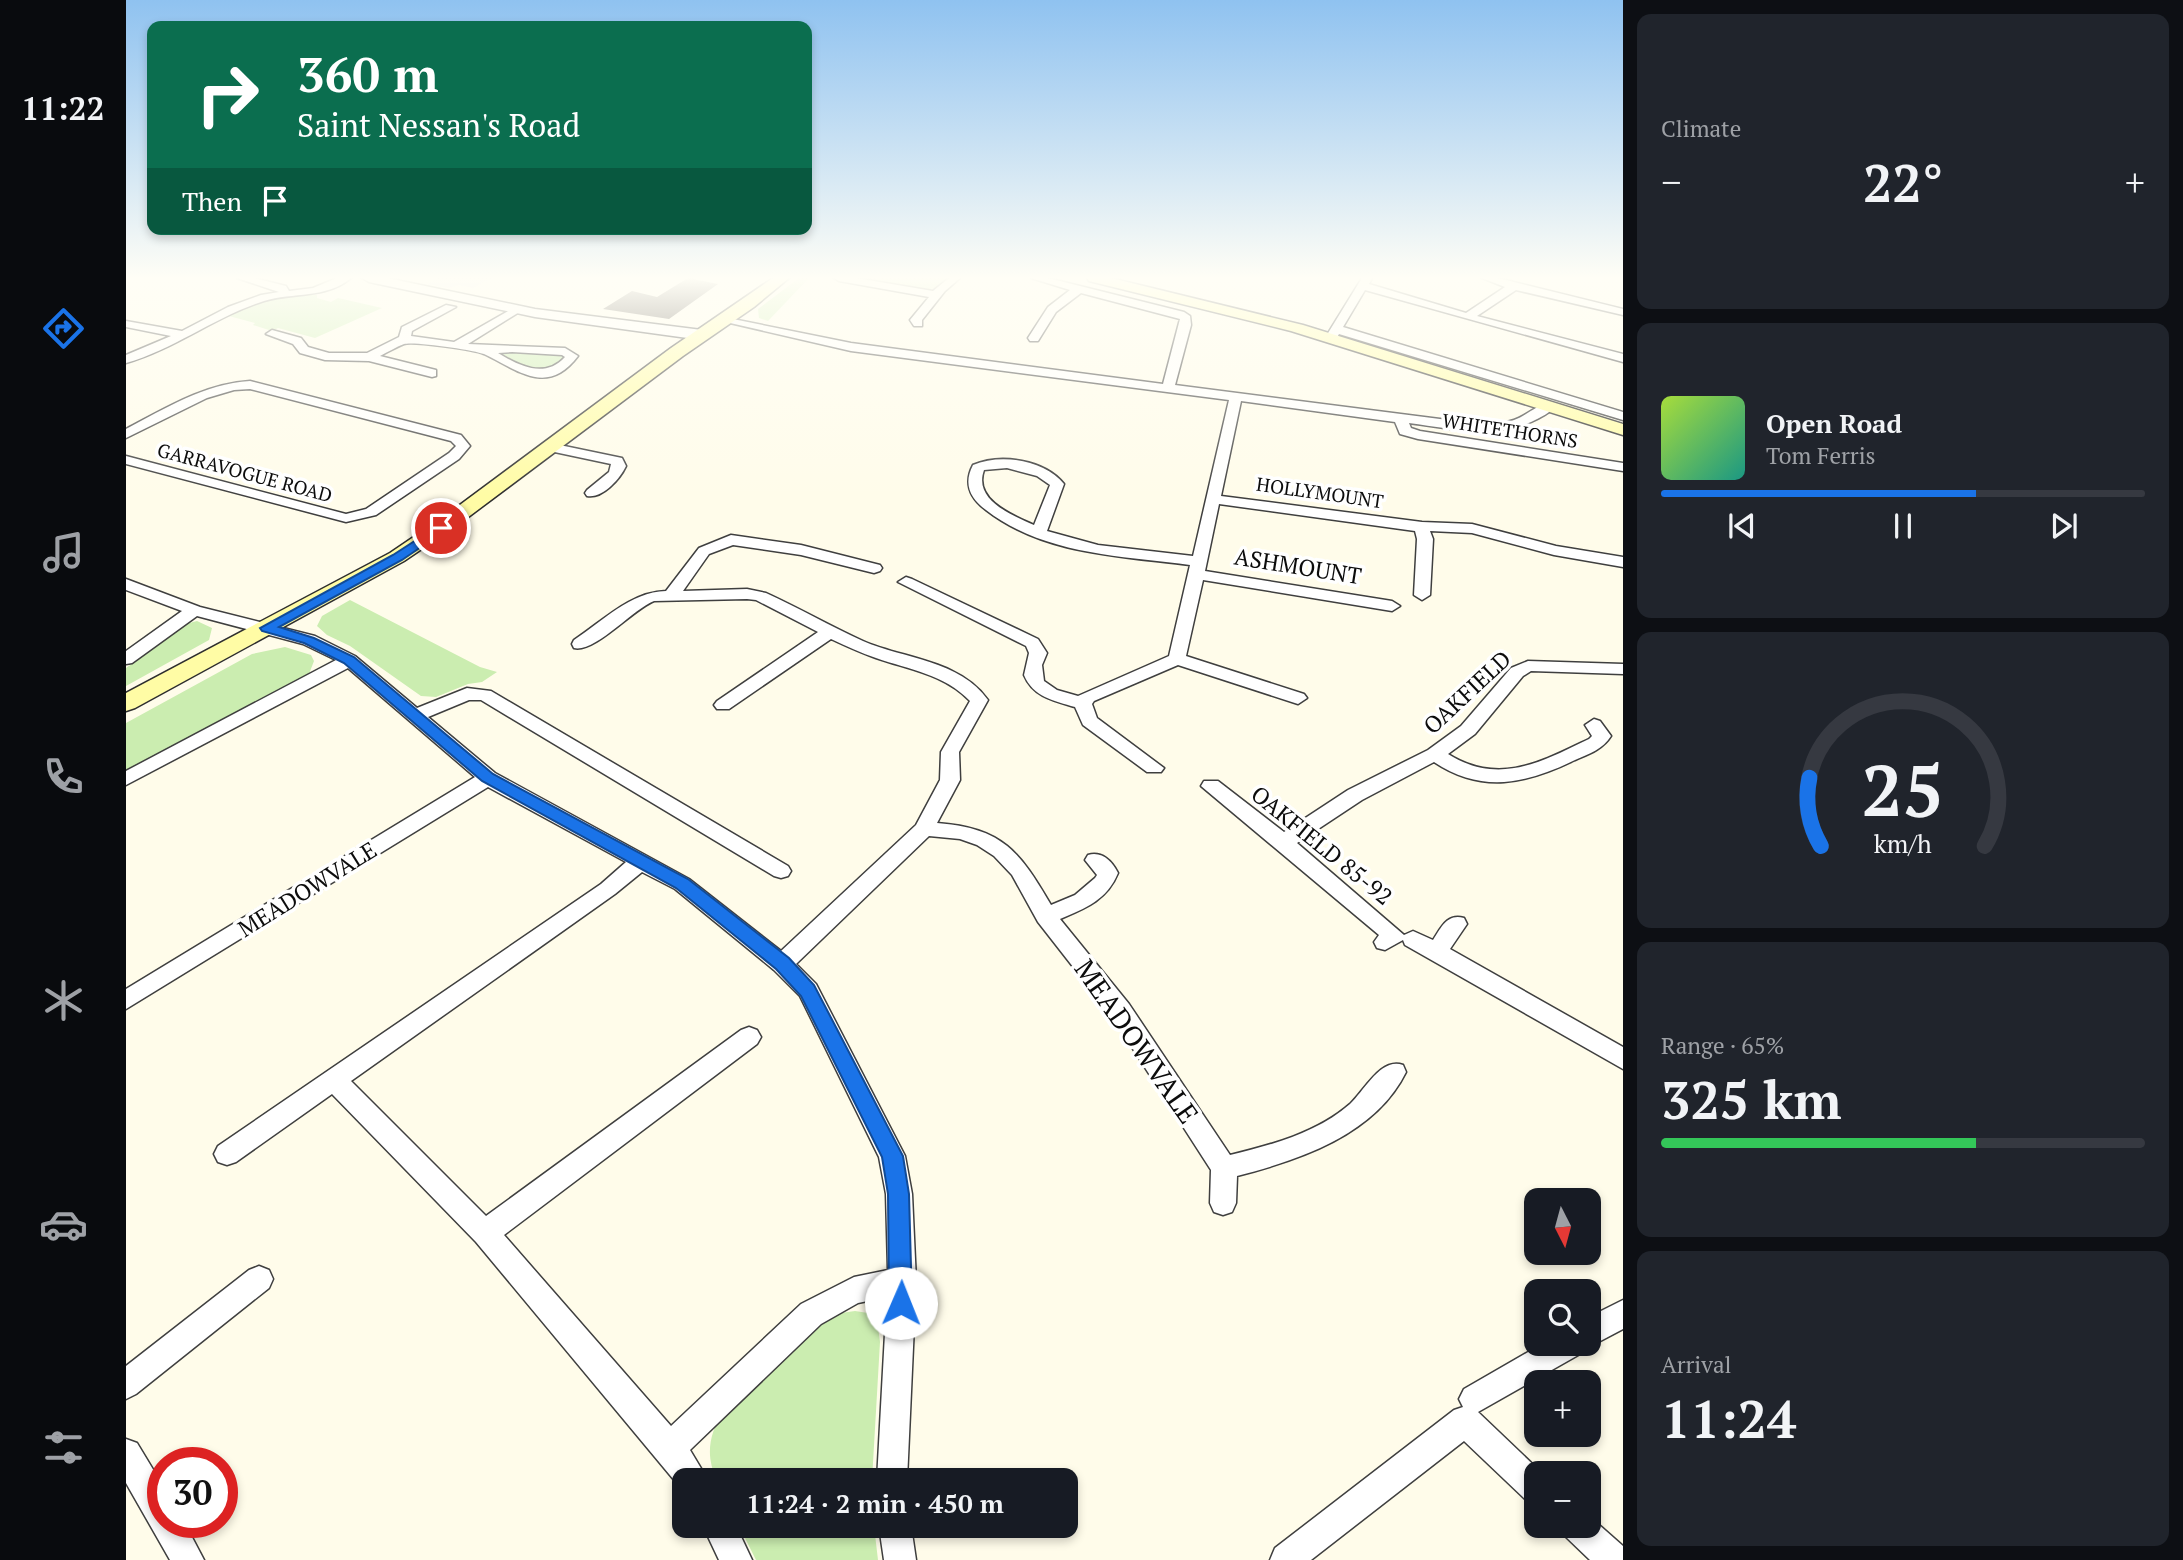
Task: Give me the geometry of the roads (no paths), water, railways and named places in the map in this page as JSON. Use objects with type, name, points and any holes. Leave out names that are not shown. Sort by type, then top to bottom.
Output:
[{"type":"main road","points":[[126,703],[397,557],[456,517],[681,351]]},
{"type":"main road","points":[[1385,351],[1547,407],[1623,430]]},
{"type":"street","points":[[126,359],[144,351]]},
{"type":"street","points":[[307,351],[329,356],[369,357],[432,373]]},
{"type":"street","points":[[369,357],[380,351]]},
{"type":"street","points":[[487,351],[524,371],[540,374],[562,369],[572,356],[565,352],[549,351]]},
{"type":"street","points":[[881,351],[1401,419],[1503,428],[1529,419],[1547,407]]},
{"type":"street","points":[[1168,387],[1177,351]]},
{"type":"street","points":[[1396,351],[1623,416]]},
{"type":"street","points":[[1596,351],[1623,358]]},
{"type":"street","name":"GARRAVOGUE ROAD","points":[[126,434],[214,390],[238,384],[462,442],[461,451],[454,456],[371,512],[354,517],[337,517],[126,460]]},
{"type":"street","name":"ASHMOUNT","points":[[1177,659],[1236,397]]},
{"type":"street","name":"WHITETHORNS","points":[[1401,419],[1405,431],[1418,435],[1623,467]]},
{"type":"street","points":[[550,447],[609,457],[617,461],[619,466],[615,474],[592,494]]},
{"type":"street","name":"ASHMOUNT","points":[[1039,532],[1057,484],[1054,479],[1038,470],[1012,465],[989,463],[978,468],[974,483],[979,497],[997,512],[1039,532],[1066,542],[1392,606]]},
{"type":"street","name":"HOLLYMOUNT","points":[[1214,499],[1422,527],[1451,524],[1514,537],[1552,550],[1623,562]]},
{"type":"street","points":[[1422,527],[1422,595]]},
{"type":"street","points":[[672,594],[704,551],[731,540],[801,550],[874,568]]},
{"type":"street","points":[[906,582],[1032,643],[1038,653],[1032,663],[1031,676],[1036,684],[1050,694],[1083,703]]},
{"type":"street","points":[[126,584],[194,610],[309,640],[349,660],[488,778],[682,884],[782,964],[808,990],[892,1156],[899,1194],[902,1282],[893,1468]]},
{"type":"street","points":[[580,644],[637,602],[652,596],[760,596],[894,659],[943,671],[969,688],[979,700],[950,752],[950,780],[923,829],[782,964]]},
{"type":"street","points":[[126,659],[194,610]]},
{"type":"street","points":[[723,705],[831,631]]},
{"type":"street","points":[[1083,703],[1088,697],[1177,659],[1298,698]]},
{"type":"street","points":[[126,779],[349,660]]},
{"type":"street","name":"OAKFIELD","points":[[1283,842],[1355,795],[1435,754],[1468,730],[1517,672],[1528,666],[1623,668]]},
{"type":"street","points":[[417,715],[467,694],[485,695],[782,871]]},
{"type":"street","points":[[1083,703],[1089,721],[1154,768]]},
{"type":"street","points":[[1435,754],[1469,773],[1504,776],[1529,774],[1596,743],[1602,736],[1594,725]]},
{"type":"street","name":"MEADOWVALE","points":[[126,1000],[488,778]]},
{"type":"street","name":"OAKFIELD 85-92","points":[[1211,786],[1283,842],[1394,936],[1385,942]]},
{"type":"street","name":"MEADOWVALE","points":[[923,829],[962,832],[1002,851],[1020,870],[1046,916],[1121,1011],[1224,1168]]},
{"type":"street","points":[[1046,916],[1083,900],[1104,885],[1108,873],[1095,860]]},
{"type":"street","points":[[227,1154],[608,889],[639,862]]},
{"type":"street","points":[[1436,952],[1456,924]]},
{"type":"street","points":[[1413,939],[1623,1059]]},
{"type":"street","points":[[485,1233],[749,1037]]},
{"type":"street","points":[[1223,1203],[1224,1168],[1256,1161],[1300,1144],[1350,1119],[1394,1072]]},
{"type":"street","points":[[334,1080],[485,1233],[684,1468]]},
{"type":"street","points":[[126,1384],[259,1279]]},
{"type":"street","points":[[670,1448],[811,1314],[854,1290],[902,1282]]},
{"type":"street","points":[[1601,1327],[1622,1317]]},
{"type":"street","points":[[1474,1399],[1549,1356]]},
{"type":"street","points":[[1286,1559],[1465,1421],[1524,1477]]},
{"type":"street","points":[[126,1454],[147,1490]]},
{"type":"street","points":[[175,1538],[188,1560]]},
{"type":"street","points":[[725,1538],[736,1560]]},
{"type":"street","points":[[897,1538],[900,1560]]},
{"type":"street","points":[[1590,1538],[1614,1560]]}]
